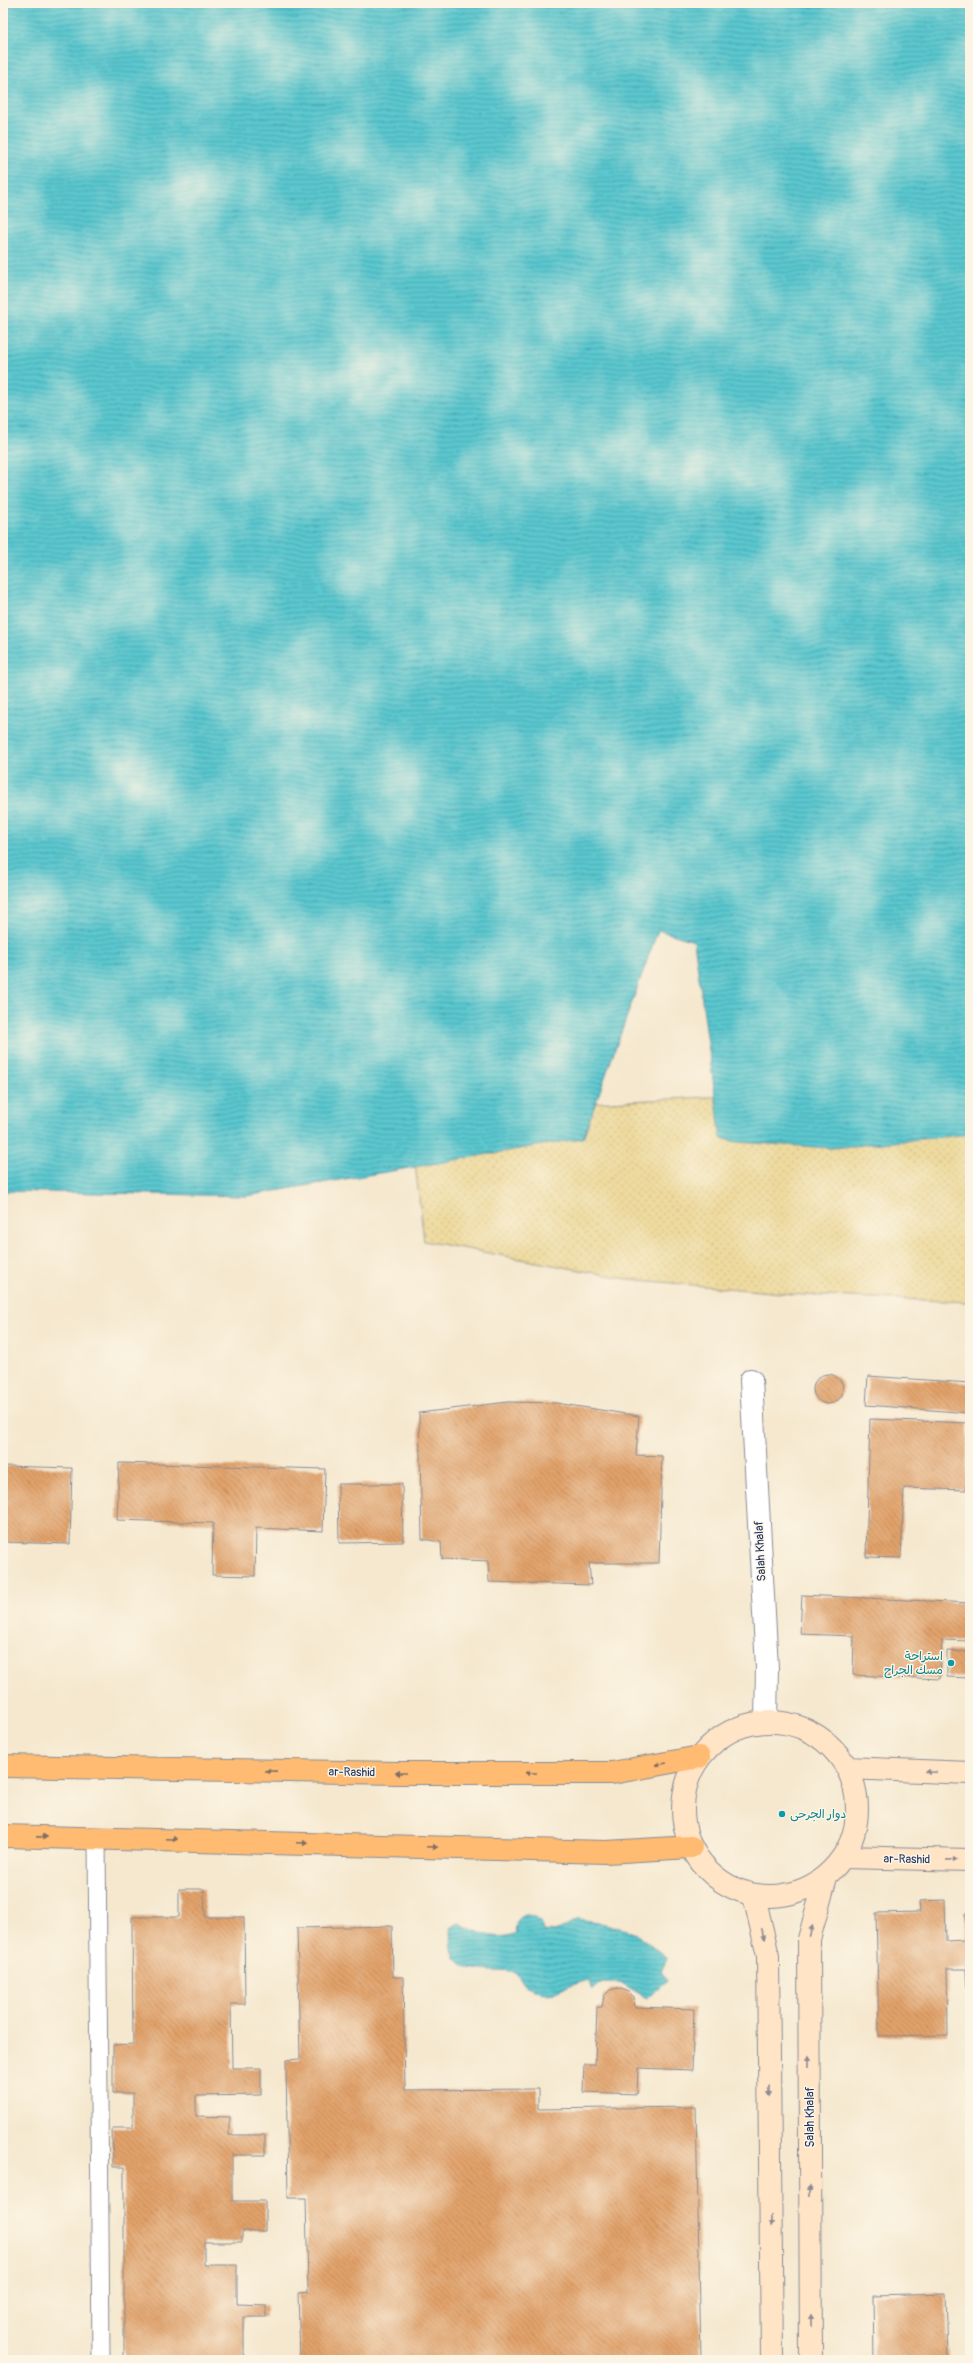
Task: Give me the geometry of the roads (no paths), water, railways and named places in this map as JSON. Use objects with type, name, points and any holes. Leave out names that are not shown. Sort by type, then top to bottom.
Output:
[{"type":"main road","points":[[766,1722],[796,1726],[817,1735],[834,1750],[847,1768],[855,1790],[857,1813],[853,1836],[843,1857],[826,1877],[804,1890],[778,1896],[754,1896],[727,1886],[706,1870],[691,1847],[684,1829],[682,1810],[683,1792],[699,1757],[714,1741],[732,1730],[752,1723],[766,1722]]},
{"type":"main road","name":"ar-Rashid","points":[[3,1766],[397,1773],[612,1773],[699,1757]]},
{"type":"main road","points":[[847,1768],[970,1773]]},
{"type":"main road","points":[[3,1836],[97,1837],[590,1852],[691,1847]]},
{"type":"main road","name":"ar-Rashid","points":[[843,1857],[970,1860]]},
{"type":"main road","name":"Salah Khalaf","points":[[811,2360],[809,1939],[826,1877]]},
{"type":"main road","points":[[754,1896],[768,1956],[772,2360]]},
{"type":"street","name":"Salah Khalaf","points":[[751,1380],[767,1667],[766,1722]]},
{"type":"lane","points":[[97,1837],[101,2360]]},
{"type":"water","points":[[3,3],[970,3],[970,1134],[832,1148],[737,1142],[721,1138],[694,941],[658,930],[583,1138],[246,1196],[3,1191]]},
{"type":"water","points":[[526,1915],[536,1917],[540,1921],[543,1931],[555,1932],[578,1919],[598,1922],[634,1932],[667,1958],[661,1970],[667,1981],[647,1998],[620,1982],[602,1982],[593,1990],[589,1980],[548,1995],[525,1985],[516,1973],[470,1968],[456,1959],[451,1947],[450,1928],[459,1923],[472,1930],[487,1935],[509,1936],[516,1933],[515,1927],[517,1922],[520,1918]]},
{"type":"place","name":"استراحة مسك الجراح","points":[[951,1663]]},
{"type":"place","name":"دوار الجرحى","points":[[782,1814]]}]
